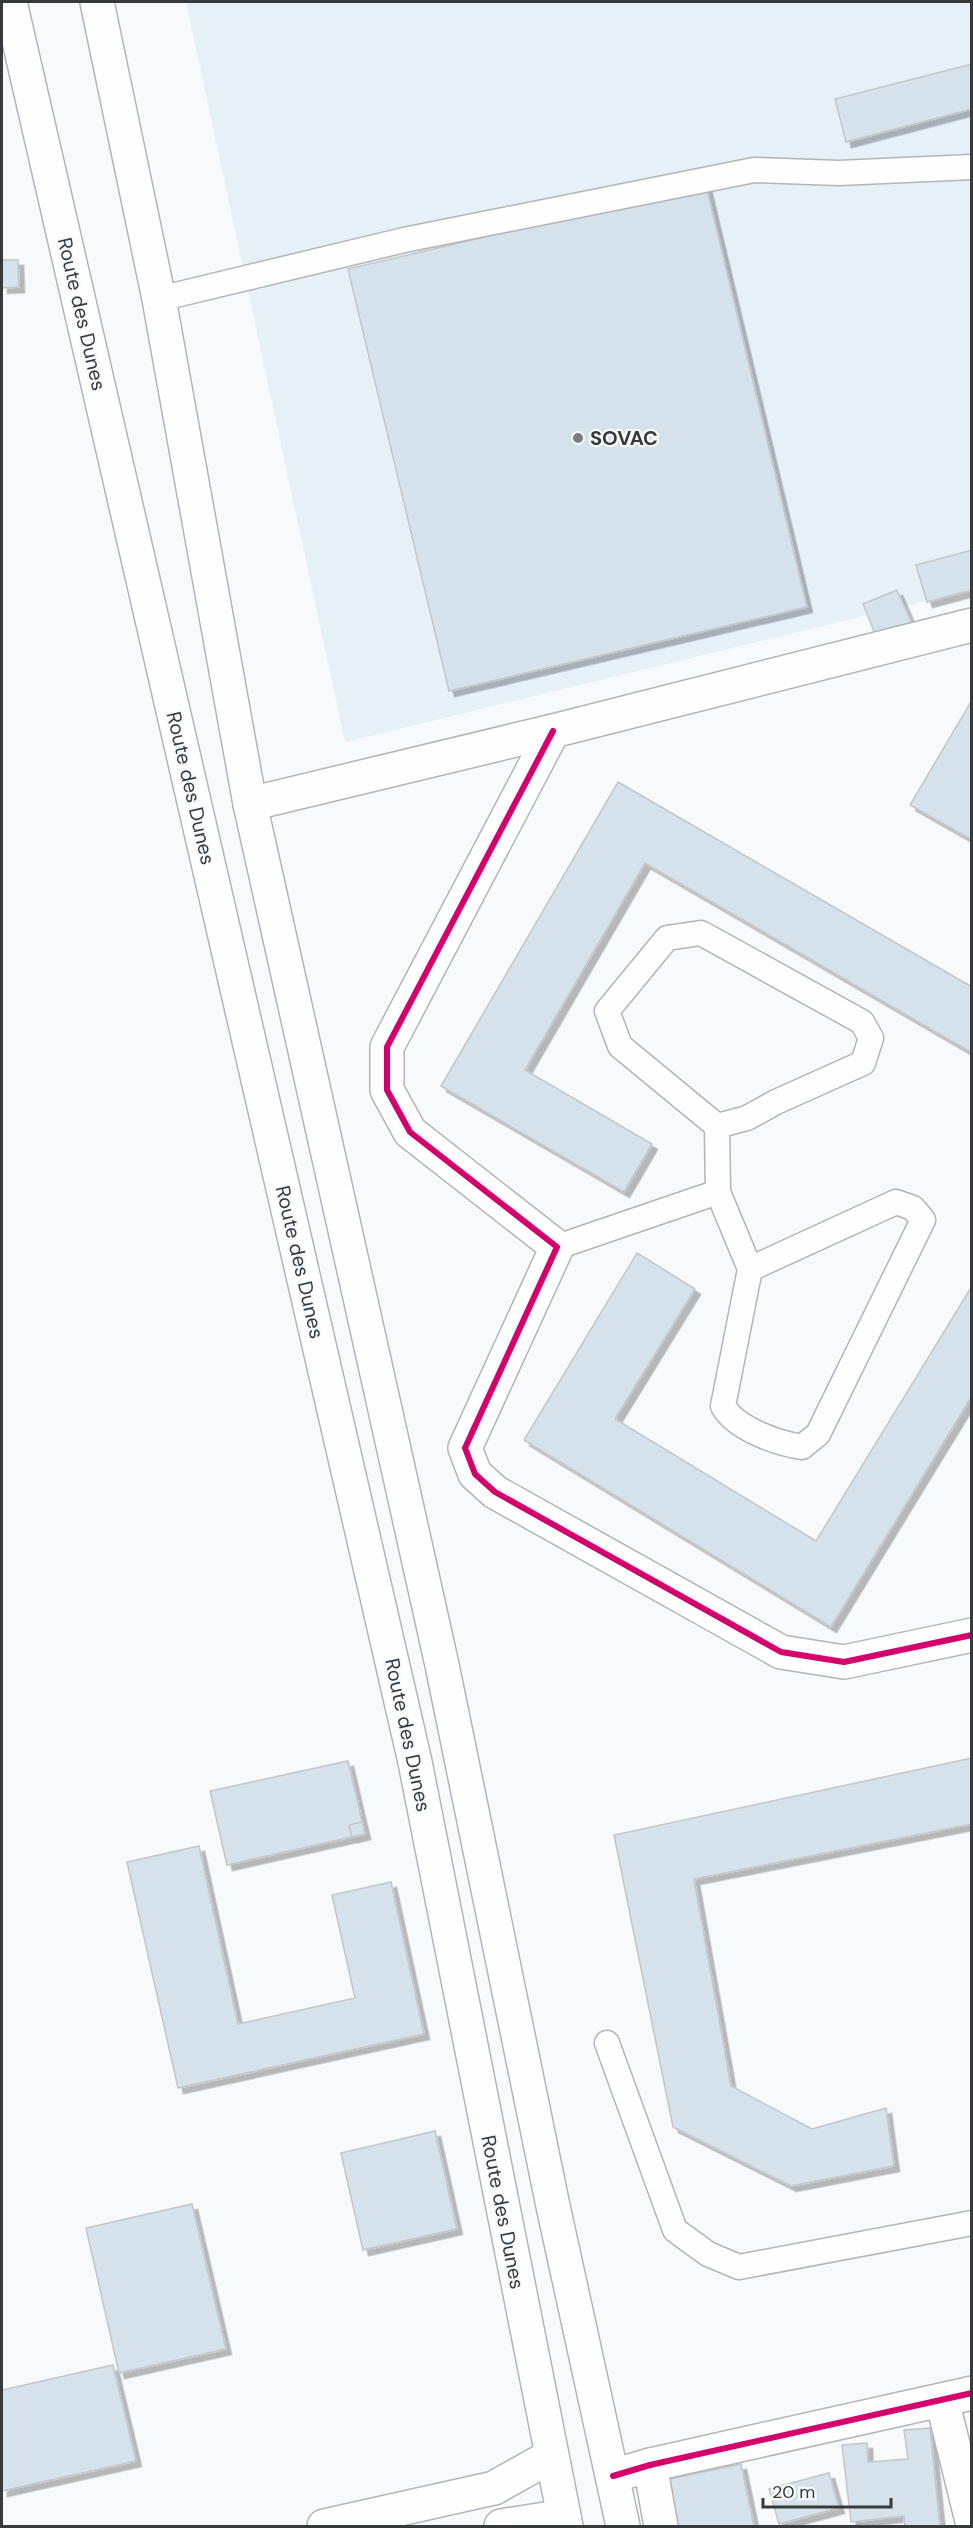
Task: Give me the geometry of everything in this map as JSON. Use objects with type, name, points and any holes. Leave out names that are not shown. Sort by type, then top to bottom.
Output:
[{"type":"main road","name":"Route des Dunes","points":[[10,2],[415,1762],[565,2521]]},
{"type":"main road","points":[[97,2],[159,299],[250,804],[442,1665],[553,2206],[623,2526]]},
{"type":"main road","points":[[250,804],[553,731],[972,625]]},
{"type":"main road","points":[[553,731],[387,1047],[387,1090],[411,1132],[557,1247],[465,1448],[475,1474],[495,1492],[781,1652],[844,1662],[972,1635]]},
{"type":"main road","points":[[613,2475],[957,2396],[972,2522]]},
{"type":"main road","points":[[324,2526],[494,2488],[551,2456]]},
{"type":"main road","points":[[650,2465],[660,2526]]},
{"type":"main road","points":[[501,2526],[565,2521]]},
{"type":"lane","points":[[159,299],[404,240],[754,170],[839,173],[972,166]]},
{"type":"lane","points":[[717,1126],[747,1118],[776,1102],[863,1063],[871,1038],[862,1022],[701,933],[668,938],[607,1011],[620,1046],[717,1126],[718,1192],[750,1269],[723,1406],[728,1415],[739,1424],[789,1445],[802,1447],[818,1434],[923,1220],[914,1208],[896,1202],[750,1269]]},
{"type":"lane","points":[[557,1247],[718,1192]]},
{"type":"lane","points":[[607,2043],[675,2230],[708,2254],[740,2267],[972,2223]]},
{"type":"shaded area","points":[[186,2],[971,2],[971,590],[345,742]]},
{"type":"building","points":[[972,64],[972,109],[846,142],[835,99]]},
{"type":"building","name":"SOVAC","points":[[706,185],[807,607],[449,691],[348,269]]},
{"type":"building","points":[[2,260],[18,260],[19,287],[2,288]]},
{"type":"building","points":[[972,550],[972,590],[927,602],[916,565]]},
{"type":"building","points":[[897,590],[912,624],[877,639],[863,604]]},
{"type":"building","points":[[972,700],[972,840],[910,805]]},
{"type":"building","points":[[618,782],[972,987],[972,1053],[645,863],[525,1070],[652,1144],[624,1192],[441,1086]]},
{"type":"building","points":[[637,1253],[695,1289],[615,1419],[816,1541],[972,1286],[972,1396],[831,1627],[524,1440]]},
{"type":"building","points":[[972,1758],[972,1824],[694,1879],[731,2086],[812,2129],[886,2108],[894,2166],[791,2186],[673,2127],[614,1835]]},
{"type":"building","points":[[348,1761],[365,1834],[227,1865],[210,1791]]},
{"type":"building","points":[[362,1822],[365,1834],[352,1837],[349,1825]]},
{"type":"building","points":[[199,1846],[238,2024],[355,1998],[332,1895],[391,1882],[424,2034],[178,2088],[127,1862]]},
{"type":"building","points":[[435,2131],[457,2229],[363,2250],[341,2153]]},
{"type":"building","points":[[192,2204],[226,2349],[119,2373],[86,2228]]},
{"type":"building","points":[[113,2365],[136,2461],[2,2491],[2,2390]]},
{"type":"building","points":[[930,2428],[940,2526],[905,2526],[904,2516],[851,2522],[842,2445],[867,2443],[868,2462],[908,2459],[904,2430]]},
{"type":"building","points":[[741,2464],[754,2526],[675,2526],[665,2480]]},
{"type":"building","points":[[829,2473],[839,2508],[779,2524],[769,2489]]},
{"type":"cycle path","points":[[553,731],[387,1047],[387,1090],[410,1132],[557,1247],[465,1448],[475,1474],[495,1492],[781,1652],[844,1662],[972,1635]]},
{"type":"cycle path","points":[[613,2476],[650,2465],[972,2393]]},
{"type":"place","name":"SOVAC","points":[[578,438]]}]
